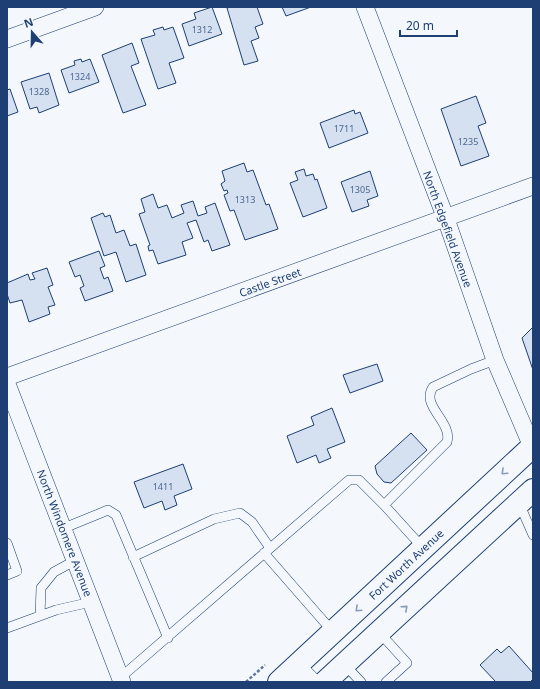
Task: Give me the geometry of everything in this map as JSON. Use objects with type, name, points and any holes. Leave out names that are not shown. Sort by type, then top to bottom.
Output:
[{"type":"main road","name":"Fort Worth Avenue","points":[[278,682],[303,674],[333,632],[532,447]]},
{"type":"main road","points":[[325,682],[526,496]]},
{"type":"street","points":[[7,39],[95,7]]},
{"type":"street","name":"North Edgefield Avenue","points":[[365,7],[446,219],[495,360],[532,447]]},
{"type":"street","name":"Castle Street","points":[[7,377],[446,219],[533,186]]},
{"type":"street","name":"North Windomere Avenue","points":[[7,384],[64,528],[121,680]]},
{"type":"lane","points":[[384,505],[447,442],[449,431],[430,400],[430,393],[434,387],[471,369],[495,360]]},
{"type":"lane","points":[[121,680],[349,480],[359,480],[423,548]]},
{"type":"lane","points":[[526,496],[533,535]]},
{"type":"lane","points":[[64,528],[108,510],[116,515],[168,638]]},
{"type":"lane","points":[[133,557],[214,519],[240,513],[252,522],[267,551],[333,632]]},
{"type":"lane","points":[[7,543],[17,571],[7,575]]},
{"type":"lane","points":[[40,616],[41,588],[54,572],[76,560]]},
{"type":"lane","points":[[7,628],[56,610],[91,602]]},
{"type":"lane","points":[[379,632],[408,663],[386,682]]},
{"type":"lane","points":[[344,664],[361,682]]},
{"type":"path","points":[[246,682],[266,664]]},
{"type":"building","points":[[212,7],[222,34],[189,46],[182,24],[196,19],[194,13]]},
{"type":"building","points":[[257,7],[263,24],[255,27],[259,38],[251,41],[258,61],[244,65],[227,8]]},
{"type":"building","points":[[282,7],[311,7],[286,16]]},
{"type":"building","points":[[163,27],[164,30],[173,27],[184,58],[169,63],[176,83],[158,89],[141,39],[155,35],[153,30]]},
{"type":"building","points":[[132,43],[139,63],[131,66],[146,105],[123,113],[102,55]]},
{"type":"building","points":[[81,59],[82,62],[90,59],[99,82],[69,93],[61,70],[75,65],[74,61]]},
{"type":"building","points":[[49,73],[59,105],[39,113],[37,107],[30,109],[21,82]]},
{"type":"building","points":[[10,89],[18,112],[7,116],[7,90]]},
{"type":"building","points":[[476,96],[486,123],[478,126],[489,156],[461,166],[441,109]]},
{"type":"building","points":[[354,110],[355,114],[360,112],[368,133],[329,148],[320,123]]},
{"type":"building","points":[[244,163],[247,172],[253,170],[266,205],[269,204],[278,229],[245,240],[234,210],[230,211],[224,195],[228,193],[227,190],[224,191],[221,184],[225,181],[222,171]]},
{"type":"building","points":[[304,169],[306,176],[313,174],[315,180],[317,179],[327,208],[303,217],[290,183],[298,180],[295,172]]},
{"type":"building","points":[[370,171],[378,196],[367,200],[369,206],[352,212],[341,182]]},
{"type":"building","points":[[153,194],[158,208],[167,205],[172,218],[184,213],[181,205],[193,201],[198,216],[207,213],[205,207],[215,203],[230,245],[212,251],[208,240],[204,242],[196,220],[187,223],[193,238],[182,242],[186,255],[158,264],[153,250],[149,251],[148,246],[150,245],[139,214],[145,212],[141,199]]},
{"type":"building","points":[[103,213],[105,217],[110,215],[116,233],[124,230],[130,246],[136,244],[146,275],[126,282],[116,252],[104,256],[91,218]]},
{"type":"building","points":[[99,251],[105,266],[100,268],[104,279],[108,277],[113,291],[85,301],[80,288],[84,286],[80,275],[75,277],[69,262]]},
{"type":"building","points":[[47,268],[53,285],[48,287],[55,305],[48,307],[50,314],[29,322],[22,300],[10,303],[7,294],[7,283],[28,274],[30,280],[35,279],[32,273]]},
{"type":"building","points":[[533,327],[533,370],[522,338]]},
{"type":"building","points":[[377,364],[383,381],[350,393],[343,375]]},
{"type":"building","points":[[332,408],[345,442],[327,449],[331,458],[319,463],[316,455],[297,463],[287,436],[314,425],[311,417]]},
{"type":"building","points":[[411,433],[427,450],[391,483],[384,482],[377,474],[375,466]]},
{"type":"building","points":[[183,464],[192,489],[174,496],[177,505],[165,510],[162,501],[144,508],[134,482]]},
{"type":"building","points":[[509,646],[533,673],[533,679],[530,682],[496,682],[480,665],[497,649],[501,653]]}]
